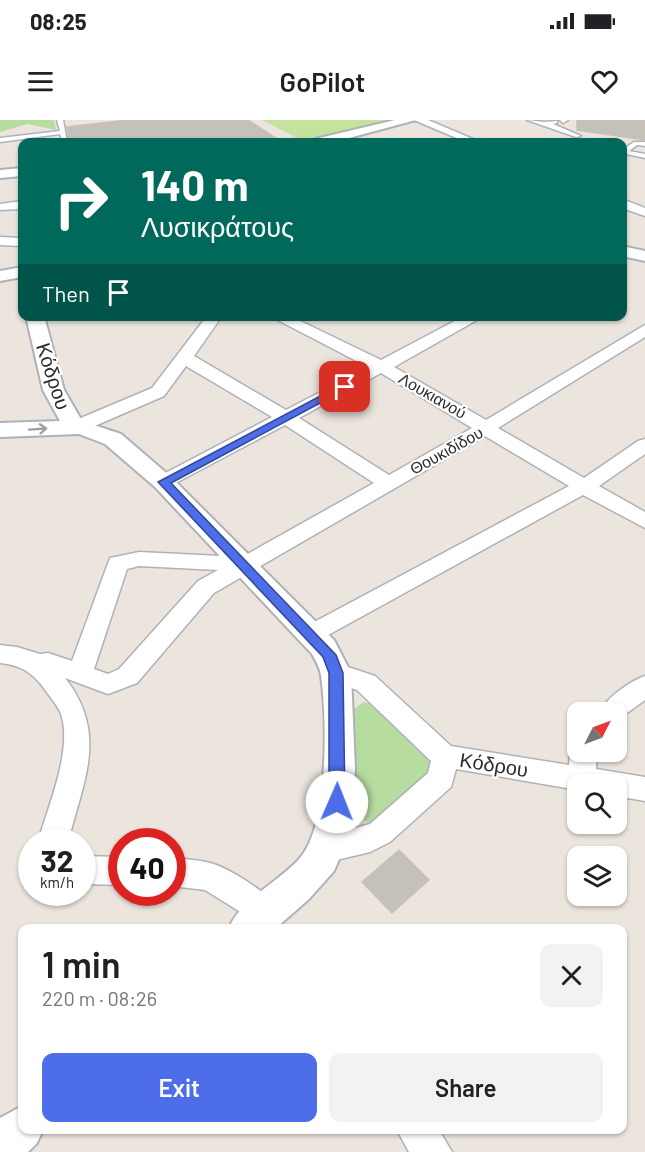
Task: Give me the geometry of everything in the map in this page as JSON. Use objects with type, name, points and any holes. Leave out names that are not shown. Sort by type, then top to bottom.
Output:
[{"type":"street","points":[[337,138],[410,120]]},
{"type":"street","points":[[418,120],[464,138]]},
{"type":"street","points":[[430,138],[446,131]]},
{"type":"street","points":[[0,174],[18,172]]},
{"type":"street","points":[[3,207],[18,205]]},
{"type":"street","points":[[627,205],[645,212]]},
{"type":"street","points":[[0,241],[18,242]]},
{"type":"street","points":[[0,276],[18,273]]},
{"type":"street","name":"Κόδρου","points":[[36,321],[58,400],[65,416],[76,427],[99,432],[113,439],[163,482],[329,655],[336,673],[337,802],[328,848]]},
{"type":"street","points":[[0,430],[76,427],[155,394],[211,321]]},
{"type":"street","name":"Λουκιανού","points":[[287,321],[383,367],[645,521]]},
{"type":"street","points":[[163,482],[468,321]]},
{"type":"street","name":"Θουκιδίδου","points":[[0,654],[21,656],[38,664],[48,662],[108,684],[128,676],[170,630],[198,592],[242,564],[487,427],[645,330]]},
{"type":"street","points":[[185,358],[286,418],[388,483]]},
{"type":"street","points":[[311,634],[641,454]]},
{"type":"street","points":[[80,673],[118,563],[139,559],[242,564]]},
{"type":"street","points":[[38,664],[62,693],[76,723],[75,756],[57,828]]},
{"type":"street","name":"Κόδρου","points":[[336,673],[366,683],[432,747],[445,756],[583,765],[645,789]]},
{"type":"street","points":[[625,702],[645,686]]},
{"type":"street","points":[[186,874],[211,877],[253,924],[309,874],[328,848],[370,839],[387,827],[441,778],[445,756]]},
{"type":"street","points":[[0,1148],[18,1132]]},
{"type":"street","points":[[418,1134],[433,1152]]},
{"type":"lane","points":[[60,120],[64,138]]},
{"type":"lane","points":[[530,120],[548,124],[578,136]]},
{"type":"lane","points":[[548,124],[562,121]]},
{"type":"lane","points":[[0,140],[63,132]]},
{"type":"lane","points":[[627,150],[636,142],[645,144]]},
{"type":"lane","points":[[634,154],[645,144]]},
{"type":"lane","points":[[627,153],[645,156]]},
{"type":"green space","points":[[0,120],[54,120],[56,130],[28,124],[0,132]]},
{"type":"green space","points":[[262,120],[390,120],[310,138],[297,138]]},
{"type":"green space","points":[[364,702],[373,704],[428,760],[433,771],[378,821],[369,824],[354,811],[351,711]]},
{"type":"building","points":[[128,120],[248,120],[276,138],[68,138],[67,127]]},
{"type":"building","points":[[577,120],[645,120],[645,140],[577,130]]},
{"type":"building","points":[[399,850],[429,880],[392,913],[362,882]]},
{"type":"route","points":[[337,802],[336,673],[329,655],[163,482],[345,387]]}]
